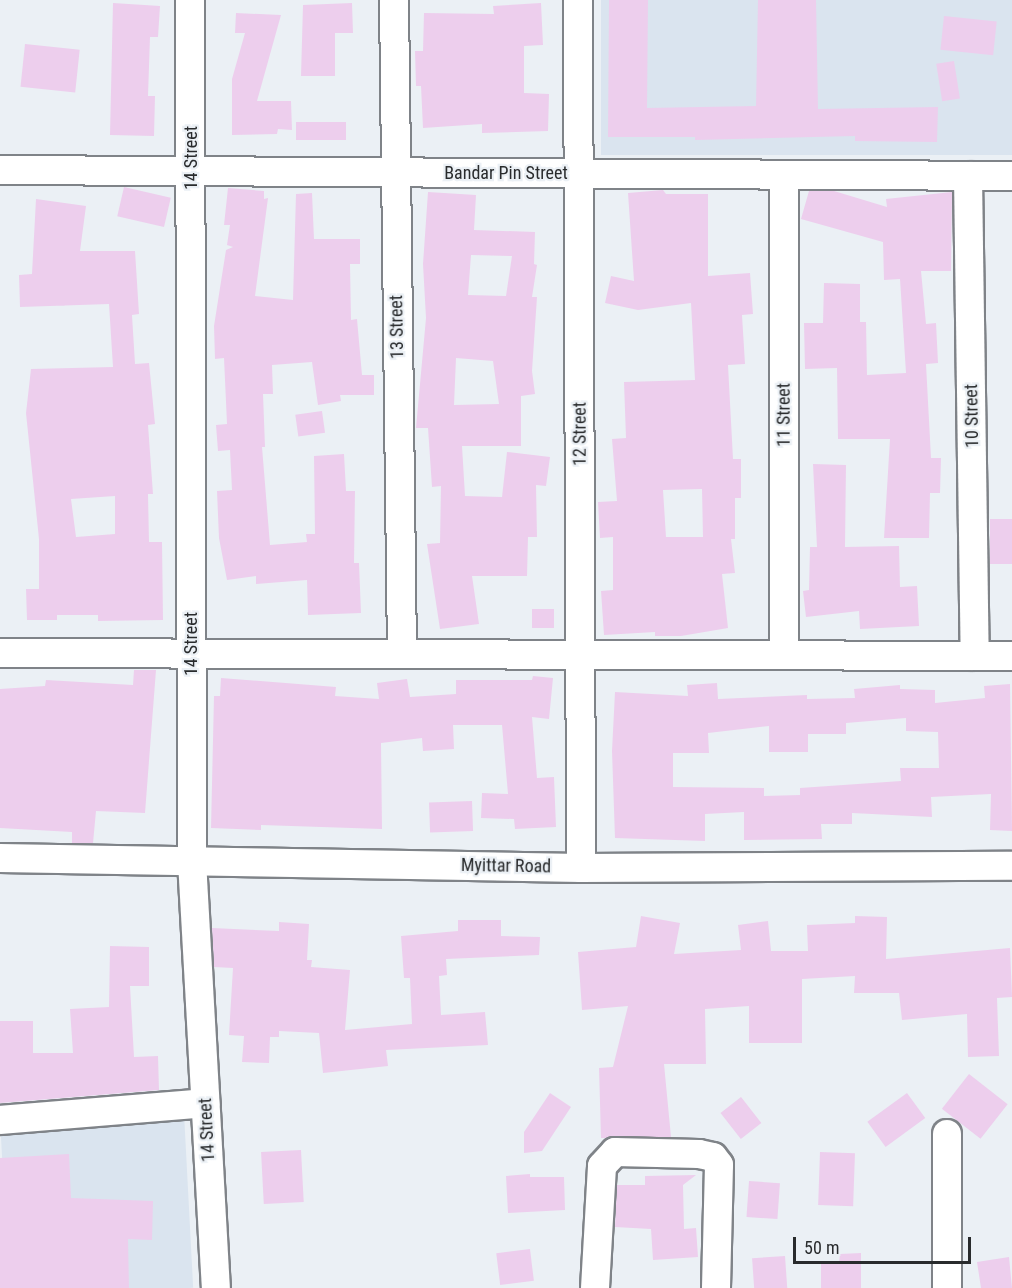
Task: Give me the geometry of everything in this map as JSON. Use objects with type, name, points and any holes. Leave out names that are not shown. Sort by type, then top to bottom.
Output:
[{"type":"street","name":"14 Street","points":[[190,0],[192,861],[216,1288]]},
{"type":"street","name":"13 Street","points":[[394,0],[402,654]]},
{"type":"street","name":"12 Street","points":[[578,0],[582,867]]},
{"type":"street","name":"Bandar Pin Street","points":[[0,170],[1012,176]]},
{"type":"street","name":"11 Street","points":[[784,175],[784,655]]},
{"type":"street","name":"10 Street","points":[[968,176],[975,656]]},
{"type":"street","points":[[0,653],[1012,656]]},
{"type":"street","name":"Myittar Road","points":[[0,858],[582,867],[1012,866]]},
{"type":"street","points":[[0,1120],[205,1103]]},
{"type":"street","points":[[947,1134],[947,1288]]},
{"type":"street","points":[[595,1288],[602,1166],[615,1152],[699,1154],[713,1157],[719,1165],[716,1288]]},
{"type":"shaded area","points":[[601,0],[1012,0],[1012,155],[601,155]]},
{"type":"shaded area","points":[[184,1113],[193,1288],[9,1288],[0,1123]]},
{"type":"building","points":[[609,0],[648,0],[647,108],[756,106],[758,0],[816,0],[818,109],[938,107],[937,142],[855,141],[855,136],[695,140],[695,137],[608,137]]},
{"type":"building","points":[[113,3],[160,6],[158,37],[150,37],[148,96],[155,96],[154,136],[110,135]]},
{"type":"building","points":[[352,3],[353,33],[335,33],[335,76],[301,76],[303,5]]},
{"type":"building","points":[[541,3],[543,45],[524,46],[524,93],[549,94],[548,131],[482,133],[482,124],[423,128],[421,86],[416,86],[415,51],[423,51],[424,13],[494,14],[493,6]]},
{"type":"building","points":[[236,13],[281,15],[257,101],[291,101],[292,130],[278,129],[277,134],[232,135],[232,79],[245,33],[235,33]]},
{"type":"building","points":[[944,16],[997,22],[993,55],[940,50]]},
{"type":"building","points":[[25,44],[80,50],[75,93],[21,87]]},
{"type":"building","points":[[954,61],[960,99],[942,101],[936,64]]},
{"type":"building","points":[[296,122],[346,122],[346,140],[296,140]]},
{"type":"building","points":[[124,187],[171,198],[164,227],[117,216]]},
{"type":"building","points":[[228,188],[264,191],[264,199],[268,198],[255,296],[293,300],[296,194],[312,193],[314,239],[360,239],[360,264],[350,264],[351,320],[357,319],[362,375],[374,375],[374,395],[340,395],[341,401],[318,405],[312,362],[272,365],[273,394],[263,394],[265,447],[262,447],[270,545],[307,542],[306,534],[315,534],[314,456],[344,454],[346,491],[355,491],[354,563],[359,563],[361,613],[308,615],[307,580],[256,584],[256,576],[227,580],[219,538],[217,491],[232,490],[230,450],[218,451],[216,425],[227,424],[224,358],[215,359],[214,326],[226,250],[233,247],[227,245],[230,225],[224,225]]},
{"type":"building","points":[[663,190],[666,194],[708,194],[708,276],[750,273],[753,314],[742,315],[745,364],[728,365],[733,459],[741,459],[741,498],[735,498],[735,539],[731,539],[735,573],[722,574],[728,628],[681,636],[655,636],[655,632],[604,635],[601,591],[613,590],[613,537],[600,538],[598,502],[617,501],[612,439],[626,438],[624,382],[695,380],[691,303],[638,310],[605,303],[611,276],[634,281],[628,193]],"holes":[[[702,489],[703,537],[666,537],[663,490]]]},
{"type":"building","points":[[809,191],[834,191],[887,207],[886,199],[952,192],[951,271],[921,271],[926,324],[936,323],[938,363],[926,364],[931,458],[941,458],[940,493],[930,493],[929,538],[884,538],[890,439],[838,439],[837,368],[805,369],[804,323],[823,323],[824,283],[860,284],[860,322],[866,322],[867,375],[906,373],[900,279],[884,280],[883,242],[801,219]]},
{"type":"building","points":[[428,192],[476,195],[474,230],[535,232],[534,264],[537,265],[532,297],[537,297],[532,371],[535,394],[521,396],[521,446],[462,446],[465,496],[502,497],[507,452],[550,457],[546,486],[536,485],[537,537],[528,537],[527,576],[472,576],[479,624],[440,629],[427,544],[440,543],[441,486],[432,487],[428,428],[416,428],[426,318],[423,264]],"holes":[[[471,255],[512,256],[506,296],[468,295]],[[456,358],[493,361],[499,404],[454,405]]]},
{"type":"building","points":[[36,199],[86,206],[80,251],[135,251],[139,314],[132,315],[135,364],[149,363],[155,424],[148,425],[153,494],[148,494],[149,542],[162,542],[163,620],[98,621],[98,615],[57,615],[57,620],[27,620],[26,589],[39,589],[39,539],[26,413],[31,369],[113,367],[109,304],[20,307],[19,275],[32,274]],"holes":[[[115,496],[115,534],[76,537],[71,499]]]},
{"type":"building","points":[[322,411],[325,433],[298,437],[295,415]]},
{"type":"building","points":[[813,464],[846,465],[845,547],[899,546],[900,587],[917,586],[919,626],[860,629],[859,611],[806,617],[803,591],[809,590],[810,547],[817,547]]},
{"type":"building","points":[[990,519],[1012,519],[1012,564],[990,564]]},
{"type":"building","points":[[532,609],[554,609],[554,628],[532,628]]},
{"type":"building","points":[[134,670],[156,670],[145,813],[96,811],[93,843],[72,843],[72,832],[0,828],[0,689],[45,686],[46,680],[133,685]]},
{"type":"building","points":[[533,676],[553,678],[549,719],[532,717],[537,778],[554,777],[556,827],[515,829],[514,819],[481,818],[482,793],[508,794],[502,725],[453,725],[454,749],[423,751],[422,738],[381,743],[382,829],[261,825],[261,830],[211,828],[214,696],[220,696],[221,678],[336,687],[335,696],[379,699],[377,683],[407,679],[410,697],[456,694],[456,680],[532,680]]},
{"type":"building","points":[[717,683],[718,699],[807,695],[807,699],[855,698],[854,689],[900,685],[900,689],[935,690],[935,703],[985,698],[984,686],[1010,684],[1012,831],[990,830],[991,794],[931,797],[932,817],[852,813],[852,824],[821,824],[822,839],[744,840],[744,812],[705,814],[705,841],[615,838],[612,751],[615,692],[688,696],[687,685]],"holes":[[[906,718],[906,731],[938,732],[939,768],[900,768],[901,781],[800,788],[800,795],[764,796],[764,788],[673,787],[673,753],[709,753],[708,733],[769,726],[769,752],[808,752],[808,734],[846,734],[846,723]]]},
{"type":"building","points":[[472,801],[473,831],[430,832],[429,803]]},
{"type":"building","points":[[641,916],[680,923],[674,954],[741,950],[738,925],[768,921],[771,951],[808,951],[807,925],[855,923],[855,916],[887,917],[886,959],[1010,948],[1012,997],[997,998],[999,1056],[968,1057],[967,1014],[902,1020],[899,993],[854,993],[855,976],[802,979],[802,1043],[749,1043],[749,1006],[705,1009],[706,1064],[664,1064],[671,1137],[601,1138],[599,1068],[613,1067],[628,1006],[582,1010],[578,952],[636,947]]},
{"type":"building","points":[[458,920],[501,920],[501,936],[540,937],[539,955],[446,959],[447,975],[439,976],[441,1015],[485,1012],[488,1045],[386,1050],[388,1066],[323,1073],[319,1033],[279,1031],[279,1037],[270,1037],[269,1063],[242,1062],[244,1036],[229,1035],[233,968],[214,967],[212,928],[279,931],[279,922],[309,924],[307,960],[312,960],[311,967],[350,970],[345,1030],[412,1024],[410,978],[404,978],[401,936],[458,931]]},
{"type":"building","points":[[110,946],[149,947],[149,986],[130,986],[134,1057],[158,1056],[159,1090],[0,1103],[0,1021],[33,1021],[33,1053],[73,1053],[70,1009],[109,1007]]},
{"type":"building","points":[[969,1074],[1008,1104],[981,1139],[942,1109]]},
{"type":"building","points":[[550,1093],[571,1107],[542,1151],[524,1153],[524,1132]]},
{"type":"building","points":[[907,1093],[925,1118],[886,1147],[867,1122]]},
{"type":"building","points":[[741,1097],[761,1123],[741,1139],[721,1113]]},
{"type":"building","points":[[301,1150],[304,1202],[264,1204],[261,1152]]},
{"type":"building","points":[[820,1152],[855,1153],[853,1206],[818,1205]]},
{"type":"building","points":[[69,1154],[71,1198],[153,1201],[152,1240],[128,1239],[129,1288],[0,1288],[0,1158]]},
{"type":"building","points":[[530,1174],[530,1177],[564,1177],[565,1210],[508,1213],[506,1176]]},
{"type":"building","points":[[696,1175],[683,1185],[684,1229],[696,1228],[698,1257],[653,1260],[651,1229],[615,1227],[617,1185],[645,1185],[645,1176]]},
{"type":"building","points":[[749,1181],[780,1183],[777,1219],[746,1217]]},
{"type":"building","points":[[530,1249],[534,1281],[500,1285],[496,1253]]},
{"type":"building","points":[[861,1253],[861,1288],[821,1288],[821,1263],[839,1263],[840,1254]]},
{"type":"building","points":[[785,1256],[787,1288],[754,1288],[752,1258]]},
{"type":"building","points":[[1009,1257],[1012,1288],[981,1288],[977,1262]]}]
